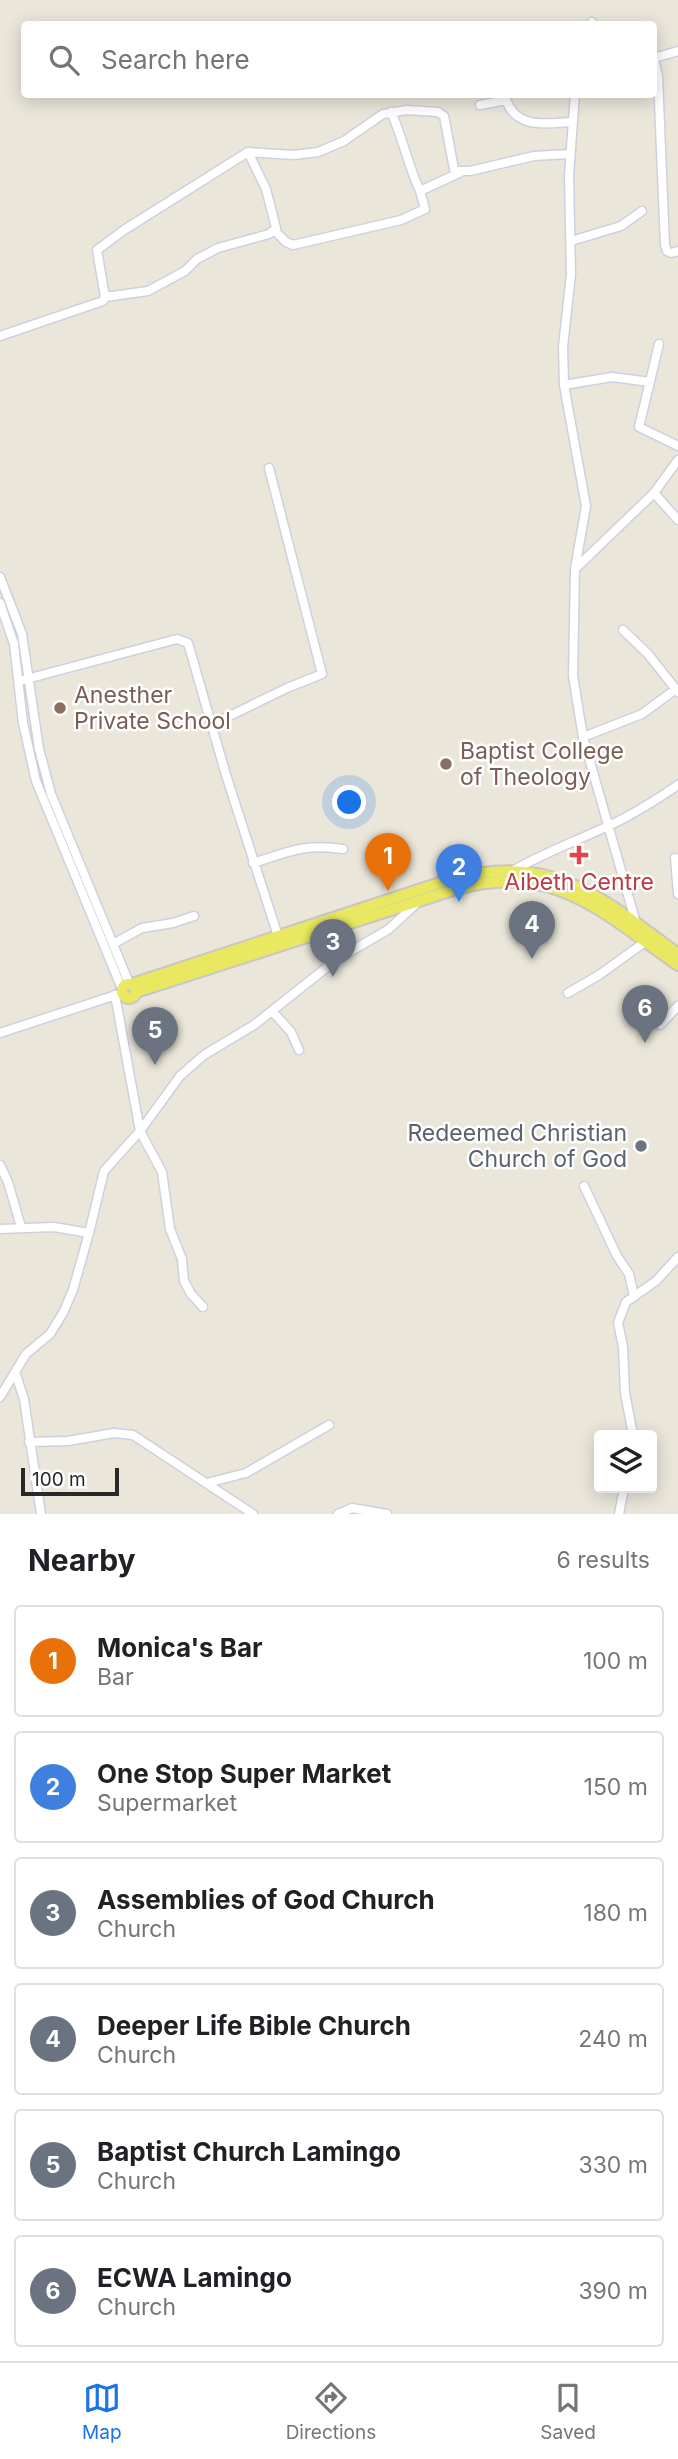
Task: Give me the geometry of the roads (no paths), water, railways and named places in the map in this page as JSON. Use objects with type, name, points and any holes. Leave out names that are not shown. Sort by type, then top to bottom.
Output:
[{"type":"main road","points":[[126,989],[452,879],[492,871],[514,870],[570,882],[596,895],[636,923],[677,959]]},
{"type":"main road","points":[[126,989],[481,883],[517,881],[537,884],[583,900],[614,918],[645,942],[677,959]]},
{"type":"street","points":[[657,57],[678,51]]},
{"type":"street","points":[[657,72],[665,246],[671,253],[678,251]]},
{"type":"street","points":[[574,98],[569,154],[571,274],[563,347],[564,385],[586,506],[575,569],[573,676],[583,737],[636,923]]},
{"type":"street","points":[[480,104],[506,100],[514,114],[527,124],[571,122]]},
{"type":"street","points":[[105,297],[97,250],[248,152],[294,155],[318,152],[344,141],[383,114],[407,110],[438,111],[444,116],[454,169],[461,171],[534,156],[569,154]]},
{"type":"street","points":[[274,230],[293,245],[401,220],[425,209],[391,112]]},
{"type":"street","points":[[0,336],[103,301],[105,297],[148,291],[185,271],[197,259],[218,248],[269,234],[276,228],[266,189],[248,152]]},
{"type":"street","points":[[420,191],[461,171]]},
{"type":"street","points":[[571,242],[621,226],[642,211]]},
{"type":"street","points":[[659,344],[639,427],[642,431],[678,446]]},
{"type":"street","points":[[564,385],[612,377],[650,382]]},
{"type":"street","points":[[575,569],[654,494],[678,460]]},
{"type":"street","points":[[211,725],[322,674],[269,468]]},
{"type":"street","points":[[654,494],[678,520]]},
{"type":"street","points":[[0,577],[22,634],[39,749],[51,794],[113,944],[126,989],[140,1131],[162,1172],[170,1229],[180,1251],[184,1281],[203,1307]]},
{"type":"street","points":[[0,603],[12,636],[25,732],[36,781],[126,989]]},
{"type":"street","points":[[583,737],[642,714],[677,690],[648,654],[623,630]]},
{"type":"street","points":[[19,681],[177,639],[188,643],[278,936]]},
{"type":"street","points":[[514,870],[609,826],[649,805],[678,785]]},
{"type":"street","points":[[254,863],[307,847],[342,849]]},
{"type":"street","points":[[675,858],[678,894]]},
{"type":"street","points":[[0,1398],[32,1348],[50,1334],[63,1313],[73,1290],[103,1171],[140,1131],[188,1068],[272,1012],[337,960],[389,929],[417,903]]},
{"type":"street","points":[[113,944],[142,928],[194,916]]},
{"type":"street","points":[[568,993],[599,975],[645,942]]},
{"type":"street","points":[[0,1033],[126,989]]},
{"type":"street","points":[[660,1025],[678,1006]]},
{"type":"street","points":[[272,1012],[291,1032],[299,1050]]},
{"type":"street","points":[[0,1164],[21,1227]]},
{"type":"street","points":[[584,1186],[617,1256],[629,1274],[634,1296]]},
{"type":"street","points":[[0,1229],[54,1227],[89,1233]]},
{"type":"street","points":[[632,1430],[625,1394],[623,1347],[618,1323],[626,1302],[656,1281],[678,1257]]},
{"type":"street","points":[[15,1372],[22,1390],[41,1514]]},
{"type":"street","points":[[207,1483],[246,1473],[329,1425]]},
{"type":"street","points":[[29,1441],[68,1441],[114,1433],[133,1435],[253,1514]]},
{"type":"street","points":[[619,1514],[623,1493]]},
{"type":"street","points":[[338,1514],[352,1508],[387,1514]]},
{"type":"place","name":"Anesther Private School","points":[[60,708]]},
{"type":"place","name":"Baptist College of Theology","points":[[446,764]]},
{"type":"place","name":"Aibeth Centre","points":[[579,855]]},
{"type":"place","name":"Monica's Bar","points":[[388,891]]},
{"type":"place","name":"One Stop Super Market","points":[[459,902]]},
{"type":"place","name":"Deeper Life Bible Church","points":[[532,959]]},
{"type":"place","name":"Assemblies of God Church","points":[[333,977]]},
{"type":"place","name":"ECWA Lamingo","points":[[645,1043]]},
{"type":"place","name":"Baptist Church Lamingo","points":[[155,1065]]},
{"type":"place","name":"Redeemed Christian Church of God","points":[[641,1146]]}]
